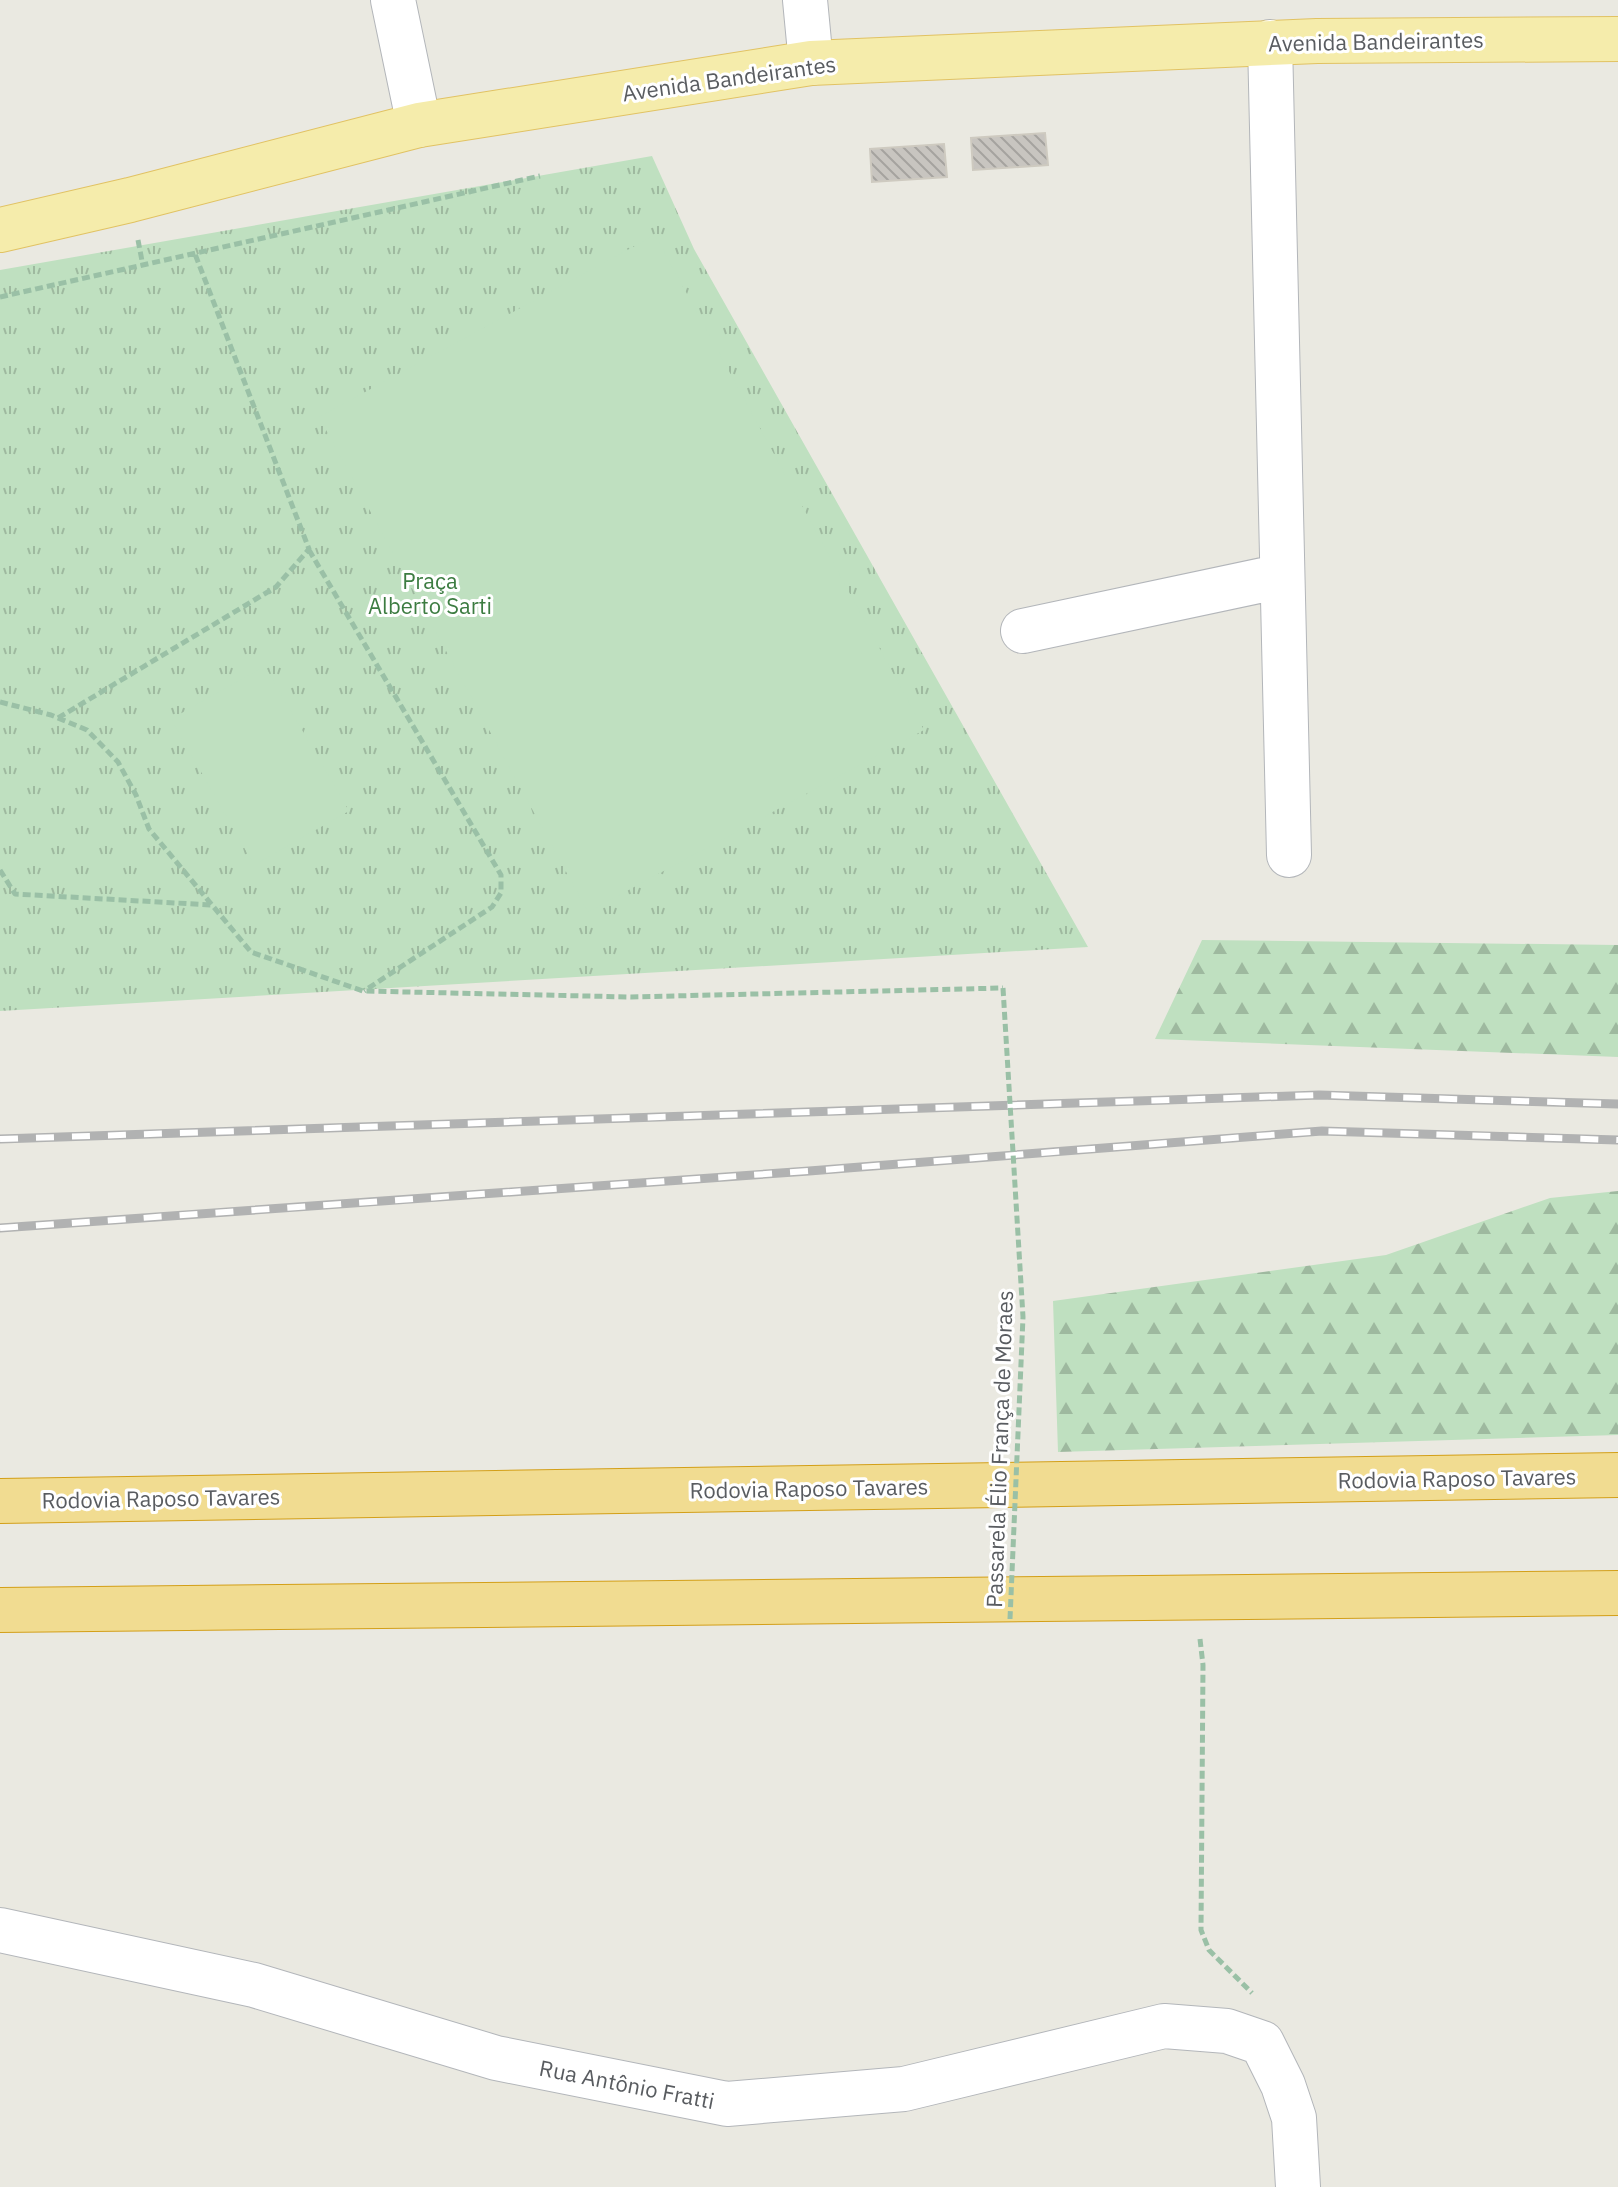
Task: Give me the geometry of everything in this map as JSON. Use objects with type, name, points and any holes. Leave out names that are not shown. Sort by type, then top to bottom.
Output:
[{"type":"highway","name":"Rodovia Raposo Tavares","points":[[0,1501],[1618,1475]]},
{"type":"highway","points":[[0,1610],[1618,1593]]},
{"type":"main road","name":"Avenida Bandeirantes","points":[[0,230],[130,200],[419,125],[811,63],[1270,42],[1618,39]]},
{"type":"street","points":[[393,0],[419,125]]},
{"type":"street","points":[[805,0],[811,63]]},
{"type":"street","points":[[1270,42],[1289,855]]},
{"type":"street","points":[[1023,631],[1282,576]]},
{"type":"street","name":"Rua Antônio Fratti","points":[[0,1930],[254,1985],[496,2058],[727,2104],[904,2089],[1164,2026],[1227,2031],[1262,2043]]},
{"type":"street","points":[[1262,2043],[1283,2085],[1294,2118],[1298,2187]]},
{"type":"path","points":[[0,297],[540,176]]},
{"type":"path","points":[[0,702],[58,718],[87,730],[118,762],[136,795],[149,829],[251,952],[363,991],[492,907],[501,893],[501,875],[309,549],[195,254]]},
{"type":"path","points":[[58,718],[276,587],[309,549]]},
{"type":"path","points":[[0,870],[15,894],[212,905]]},
{"type":"path","name":"Passarela Élio França de Moraes","points":[[363,991],[631,997],[1003,988],[1023,1317],[1010,1622]]},
{"type":"path","points":[[1192,1630],[1199,1637],[1203,1665],[1201,1930],[1209,1950],[1253,1994],[1263,2012],[1262,2043]]},
{"type":"green space","name":"Praça Alberto Sarti","points":[[652,156],[694,249],[1088,947],[0,1011],[0,270]]},
{"type":"green space","points":[[655,235],[924,730],[588,912],[319,417]]},
{"type":"green space","points":[[265,666],[349,811],[254,865],[171,719]]},
{"type":"green space","points":[[1202,940],[1618,945],[1618,1057],[1155,1039]]},
{"type":"green space","points":[[1618,1191],[1618,1435],[1058,1452],[1053,1301],[1386,1255],[1550,1198]]},
{"type":"building","points":[[1045,133],[1048,165],[973,170],[971,138]]},
{"type":"building","points":[[944,144],[947,177],[872,182],[870,149]]},
{"type":"railway","points":[[0,1139],[1319,1095],[1618,1104]]},
{"type":"railway","points":[[0,1228],[1322,1131],[1618,1140]]}]
